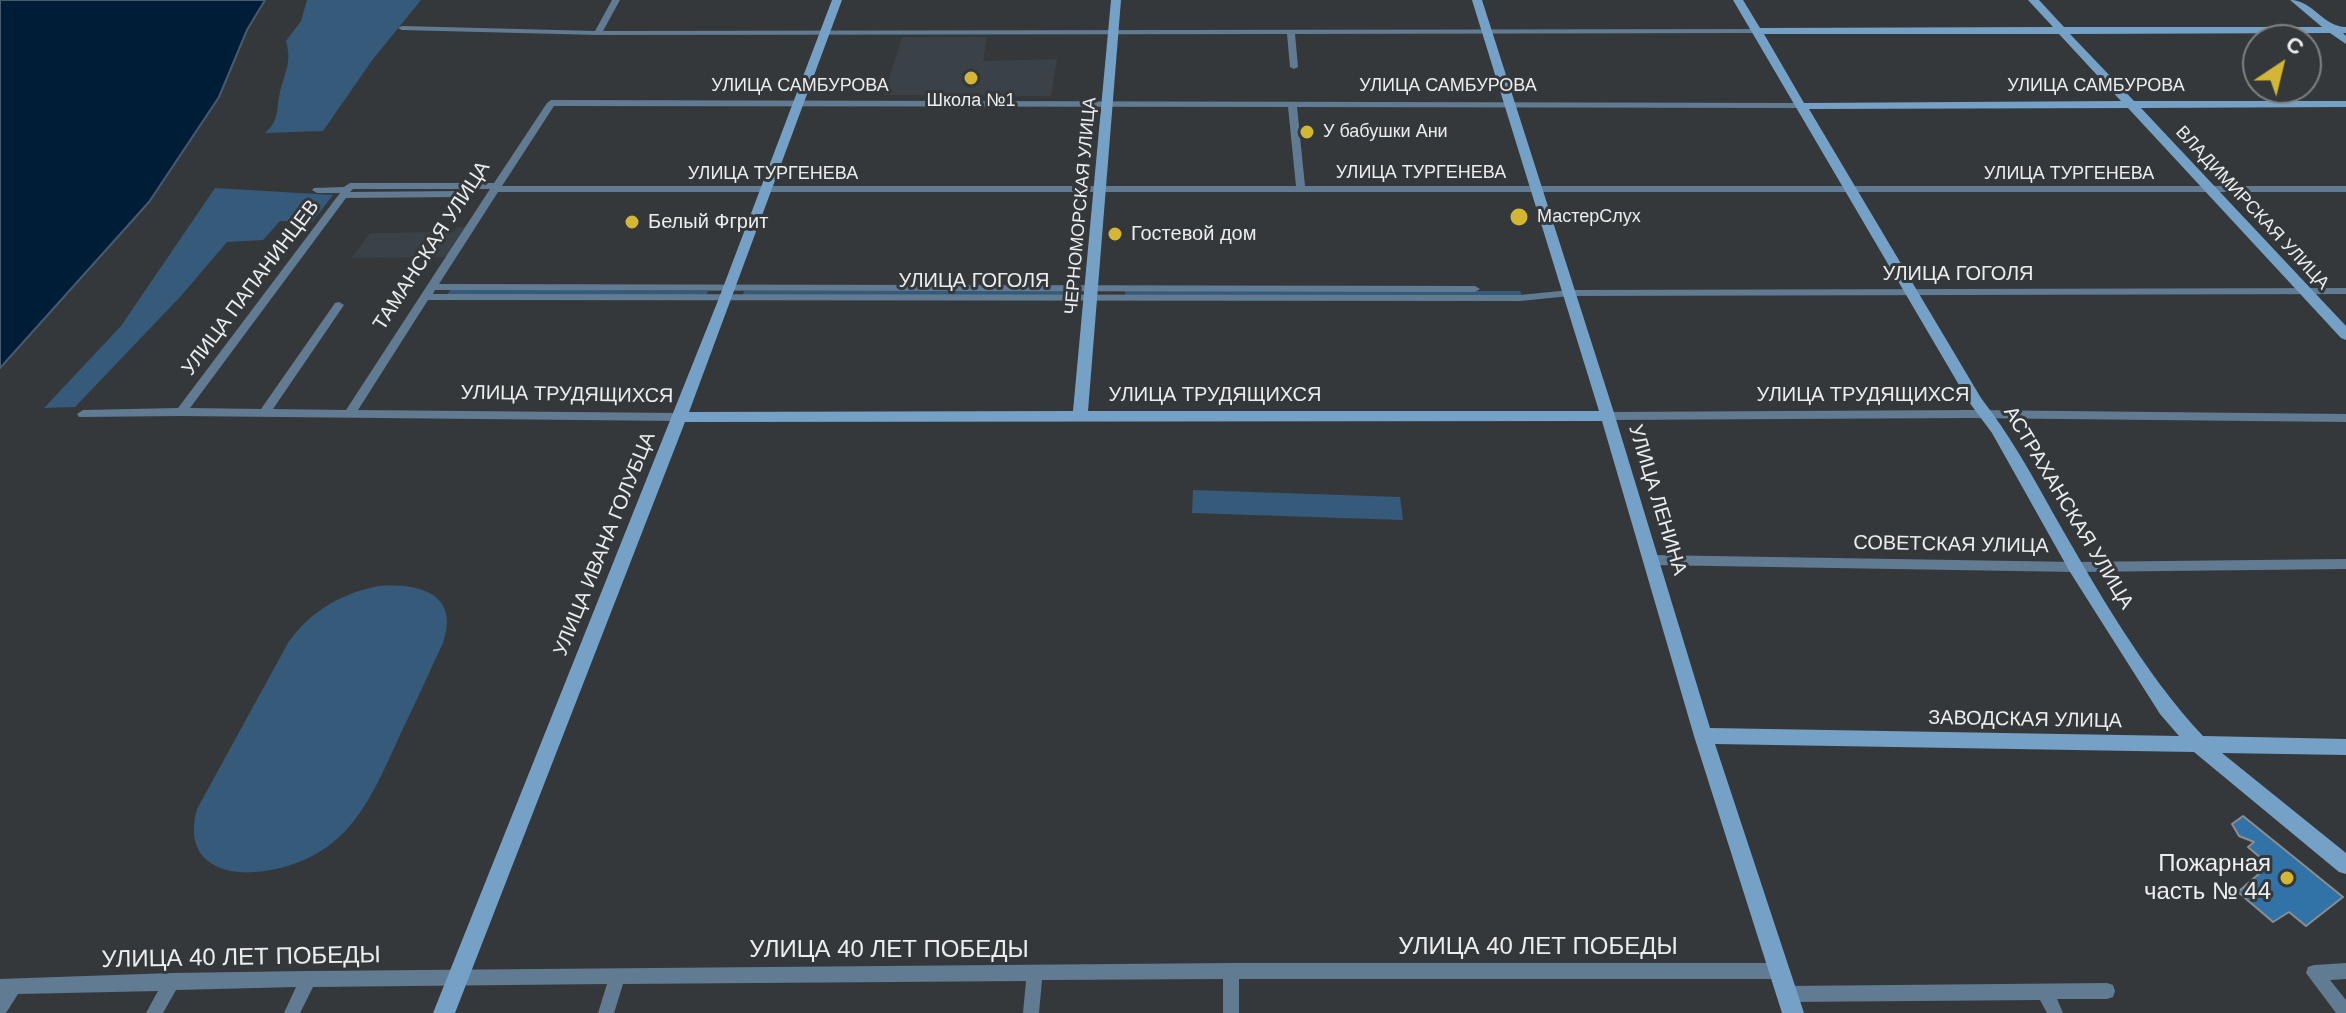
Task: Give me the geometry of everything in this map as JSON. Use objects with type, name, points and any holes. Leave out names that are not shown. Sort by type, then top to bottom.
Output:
[{"type":"street","points":[[598,33],[616,0]]},
{"type":"street","name":"УЛИЦА ИВАНА ГОЛУБЦА","points":[[444,1013],[727,294],[837,0]]},
{"type":"street","name":"ЧЕРНОМОРСКАЯ УЛИЦА","points":[[1080,415],[1116,0]]},
{"type":"street","name":"УЛИЦА ЛЕНИНА","points":[[1477,0],[1608,416],[1703,736],[1790,1004]]},
{"type":"street","name":"АСТРАХАНСКАЯ УЛИЦА","points":[[1738,0],[1799,106],[1998,430],[2076,567],[2166,709],[2200,746],[2346,865]]},
{"type":"street","name":"ВЛАДИМИРСКАЯ УЛИЦА","points":[[2033,0],[2346,335]]},
{"type":"street","points":[[2295,0],[2346,41]]},
{"type":"street","points":[[402,28],[598,33],[1487,29],[2346,30]]},
{"type":"street","points":[[1291,31],[1294,67]]},
{"type":"street","name":"УЛИЦА САМБУРОВА","points":[[551,103],[2346,104]]},
{"type":"street","name":"ТАМАНСКАЯ УЛИЦА","points":[[350,413],[551,103]]},
{"type":"street","points":[[1292,104],[1301,190]]},
{"type":"street","name":"УЛИЦА ТУРГЕНЕВА","points":[[317,190],[2346,189]]},
{"type":"street","name":"УЛИЦА ПАПАНИНЦЕВ","points":[[181,412],[347,190]]},
{"type":"street","name":"УЛИЦА ГОГОЛЯ","points":[[433,287],[727,294]]},
{"type":"street","name":"УЛИЦА ГОГОЛЯ","points":[[426,297],[1092,294],[1520,298],[1570,293],[2346,291]]},
{"type":"street","points":[[264,413],[339,305]]},
{"type":"street","name":"УЛИЦА ТРУДЯЩИХСЯ","points":[[83,414],[2346,418]]},
{"type":"street","name":"СОВЕТСКАЯ УЛИЦА","points":[[1652,560],[2076,567],[2346,564]]},
{"type":"street","name":"ЗАВОДСКАЯ УЛИЦА","points":[[1703,736],[2346,747]]},
{"type":"street","points":[[1231,971],[1231,1013]]},
{"type":"street","name":"УЛИЦА 40 ЛЕТ ПОБЕДЫ","points":[[7,987],[172,981],[617,976],[1779,971]]},
{"type":"street","points":[[2346,971],[2314,973],[2346,1013]]},
{"type":"street","points":[[1031,1013],[1035,973]]},
{"type":"street","points":[[606,1013],[617,976]]},
{"type":"street","points":[[292,1013],[308,979]]},
{"type":"street","points":[[154,1013],[172,981]]},
{"type":"street","points":[[0,1008],[7,987]]},
{"type":"street","points":[[1790,1004],[2107,991]]},
{"type":"street","points":[[2045,992],[2055,1013]]},
{"type":"shaded area","points":[[0,0],[265,0],[247,30],[219,97],[149,202],[0,368]]},
{"type":"shaded area","points":[[307,0],[421,0],[373,59],[323,131],[265,133],[277,114],[288,61],[286,41],[301,21]]},
{"type":"shaded area","name":"Школа №1","points":[[902,37],[987,37],[983,61],[1057,59],[1051,96],[884,95]]},
{"type":"shaded area","points":[[215,188],[333,195],[312,222],[280,221],[263,240],[227,242],[180,297],[75,407],[44,408],[121,326]]},
{"type":"shaded area","points":[[457,227],[466,227],[447,257],[352,258],[370,233],[453,232]]},
{"type":"shaded area","points":[[451,289],[708,291],[706,297],[447,295]]},
{"type":"shaded area","points":[[744,291],[1063,291],[1063,297],[742,297]]},
{"type":"shaded area","points":[[1125,291],[1520,291],[1522,296],[1125,297]]},
{"type":"shaded area","points":[[1193,490],[1400,497],[1403,520],[1192,513]]},
{"type":"shaded area","points":[[379,586],[409,587],[433,595],[446,613],[447,626],[443,643],[367,802],[340,837],[301,861],[253,872],[230,871],[216,866],[202,855],[195,841],[197,809],[288,643],[306,622],[328,605],[352,593]]},
{"type":"building","name":"Пожарная часть № 44","points":[[2243,816],[2343,897],[2306,926],[2289,912],[2273,922],[2238,892],[2269,865],[2248,847],[2254,842],[2239,836],[2232,824]]},
{"type":"place","name":"Школа №1","points":[[971,78]]},
{"type":"place","name":"У бабушки Ани","points":[[1307,132]]},
{"type":"place","name":"МастерСлух","points":[[1519,217]]},
{"type":"place","name":"Белый Фгрит","points":[[632,222]]},
{"type":"place","name":"Гостевой дом","points":[[1115,234]]},
{"type":"place","name":"Пожарная часть № 44","points":[[2287,878]]}]
